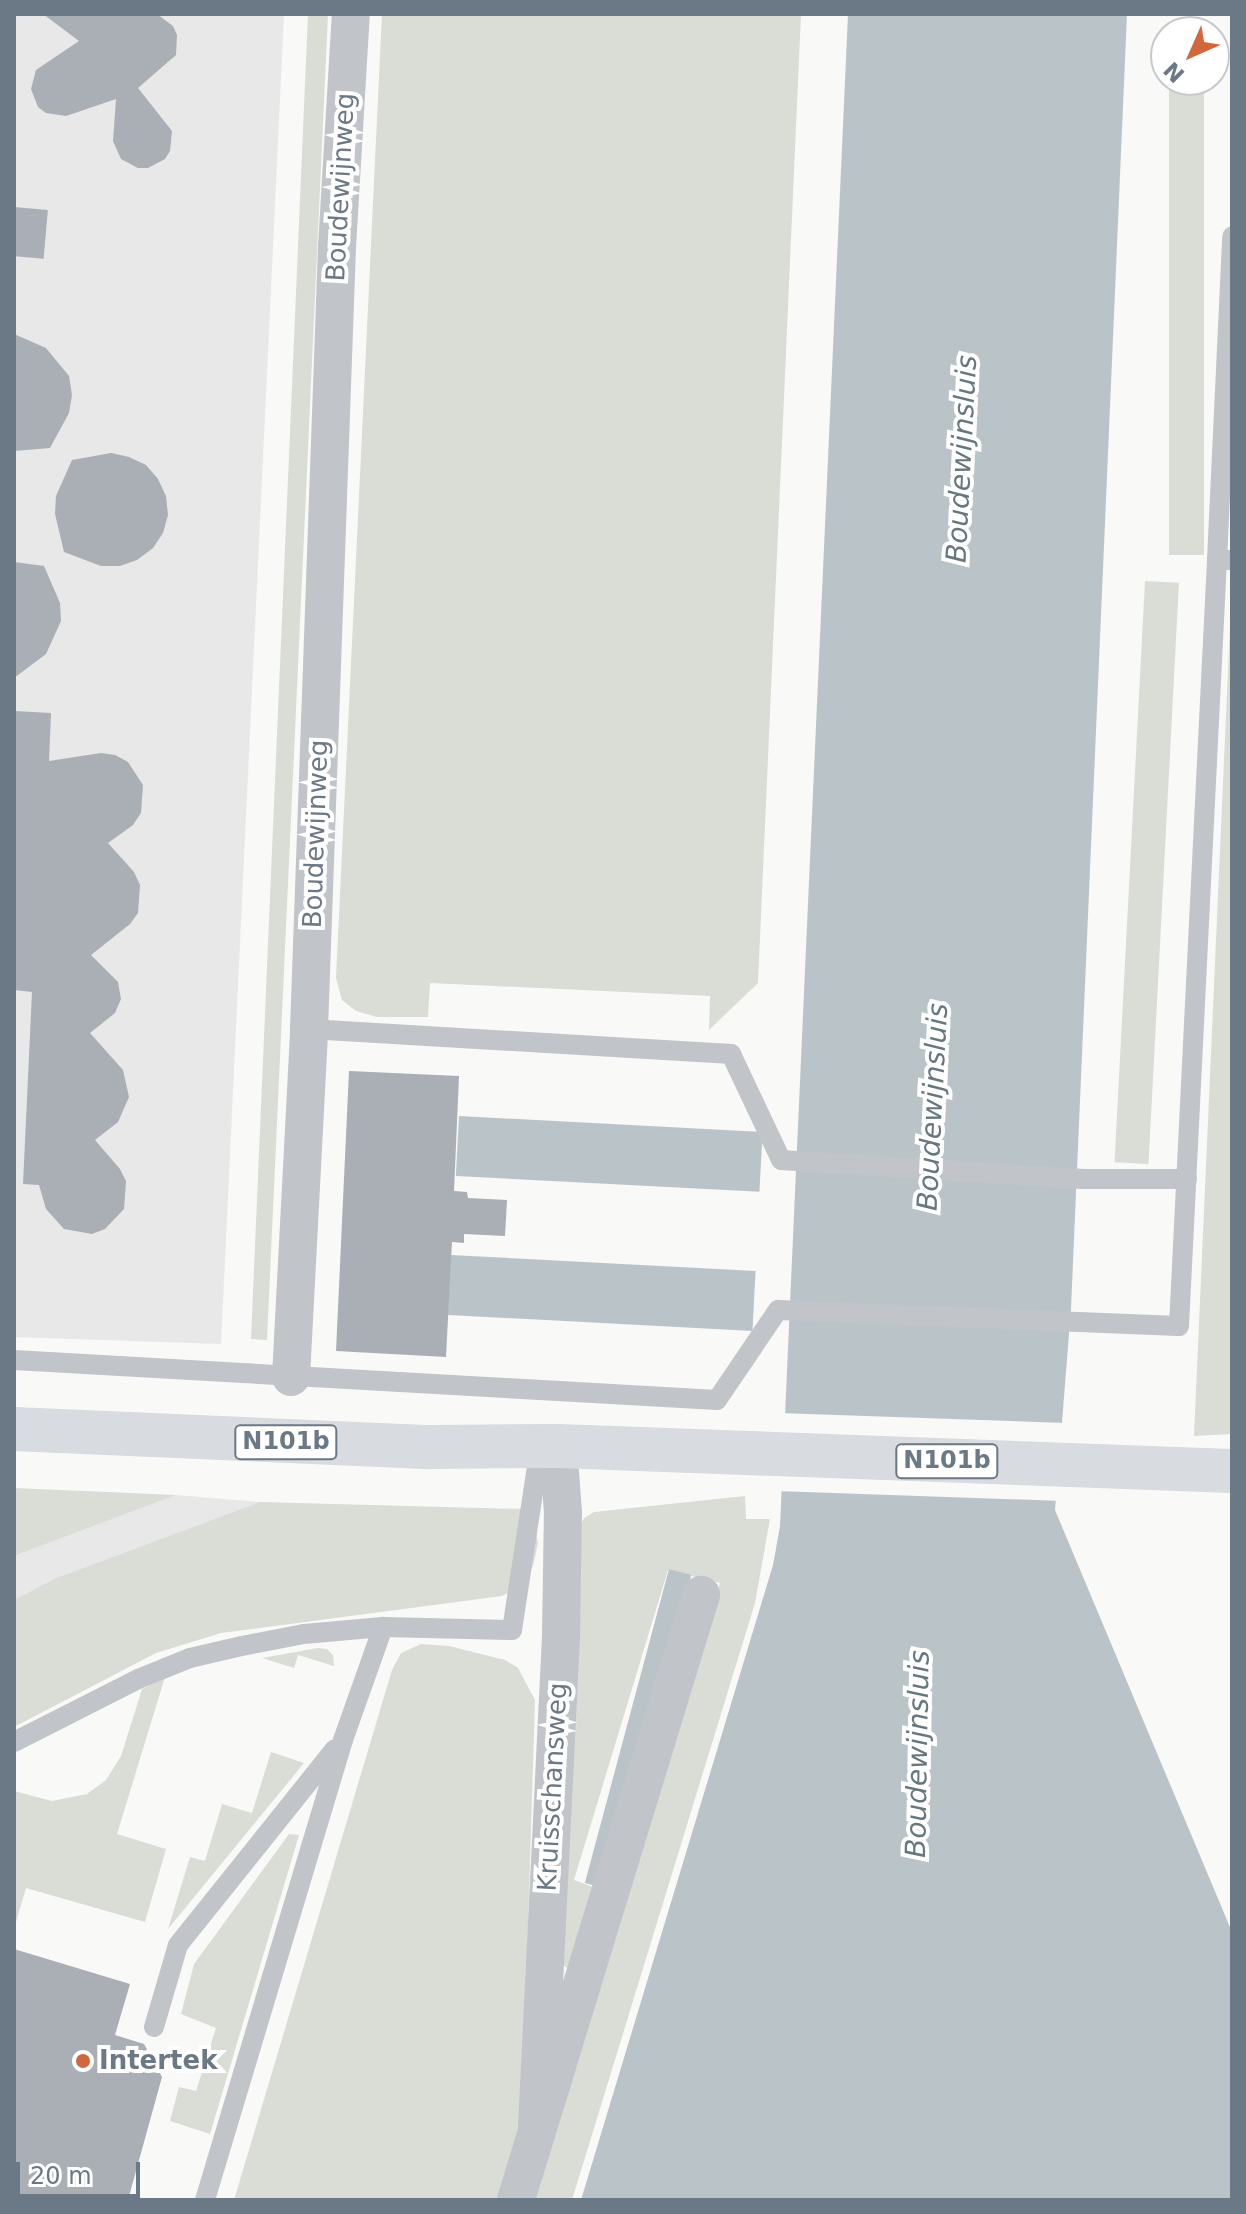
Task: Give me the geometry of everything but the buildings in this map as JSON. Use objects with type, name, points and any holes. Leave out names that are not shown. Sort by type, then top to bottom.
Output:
[{"type":"main road","name":"N101b","points":[[14,1429],[431,1447],[549,1446],[1232,1471]]},
{"type":"street","name":"Boudewijnweg","points":[[291,1377],[309,1029],[337,247],[351,14]]},
{"type":"street","name":"Kruisschansweg","points":[[537,2127],[561,1635],[563,1512],[549,1446]]},
{"type":"street","name":"Kruisschansweg","points":[[516,2200],[701,1595]]},
{"type":"lane","points":[[14,1360],[717,1400],[778,1310],[1179,1326],[1225,560],[1232,236]]},
{"type":"lane","points":[[309,1029],[731,1054],[781,1160],[1083,1179],[1187,1179]]},
{"type":"lane","points":[[14,1742],[138,1679],[190,1658],[304,1634],[383,1627],[512,1630],[549,1446]]},
{"type":"lane","points":[[205,2200],[343,1740],[383,1627]]},
{"type":"lane","points":[[154,2027],[178,1945],[343,1740]]},
{"type":"shaded area","points":[[14,14],[284,14],[221,1344],[14,1337]]},
{"type":"shaded area","points":[[308,14],[328,14],[267,1340],[251,1339]]},
{"type":"shaded area","points":[[382,14],[801,14],[758,983],[709,1030],[710,996],[430,983],[428,1017],[377,1017],[356,1011],[342,1000],[336,978]]},
{"type":"shaded area","points":[[1169,96],[1204,96],[1204,555],[1169,555]]},
{"type":"shaded area","points":[[1145,581],[1179,583],[1148,1164],[1115,1162]]},
{"type":"shaded area","points":[[1231,603],[1232,1434],[1194,1436]]},
{"type":"shaded area","points":[[14,1488],[176,1495],[14,1556]]},
{"type":"shaded area","points":[[176,1495],[260,1502],[56,1578],[14,1600],[14,1556]]},
{"type":"shaded area","points":[[745,1496],[746,1519],[770,1519],[755,1603],[572,2200],[536,2200],[720,1583],[668,1570],[574,1880],[596,1888],[570,1969],[562,1965],[577,1533],[584,1518],[594,1512]]},
{"type":"shaded area","points":[[260,1502],[524,1509],[534,1522],[538,1543],[533,1566],[519,1587],[502,1596],[221,1633],[156,1653],[14,1727],[14,1600],[56,1578]]},
{"type":"shaded area","points":[[421,1644],[449,1646],[505,1660],[518,1668],[535,1700],[522,2119],[499,2200],[234,2200],[392,1670],[401,1653]]},
{"type":"shaded area","points":[[327,1649],[333,1655],[334,1666],[298,1655],[294,1668],[262,1658]]},
{"type":"shaded area","points":[[165,1677],[117,1834],[166,1849],[145,1922],[26,1888],[14,1929],[14,1791],[52,1801],[87,1794],[106,1780],[121,1756],[142,1689]]},
{"type":"shaded area","points":[[271,1752],[304,1763],[168,1929],[190,1857],[205,1861],[222,1804],[252,1813]]},
{"type":"shaded area","points":[[289,1834],[299,1835],[210,2134],[170,2121],[179,2087],[196,2091],[216,2028],[181,2014],[194,1964]]},
{"type":"water","name":"Boudewijnsluis","points":[[848,14],[1127,14],[1071,1309],[1055,1510],[1232,1932],[1232,2200],[581,2200],[773,1565],[780,1526]]},
{"type":"water","points":[[459,1116],[763,1132],[759,1192],[456,1176]]},
{"type":"water","points":[[451,1255],[756,1271],[752,1331],[448,1315]]},
{"type":"water","points":[[669,1569],[691,1575],[607,1889],[585,1883]]},
{"type":"pier","points":[[779,1413],[1066,1423],[1063,1501],[776,1491]]},
{"type":"place","name":"Intertek","points":[[83,2061]]}]
